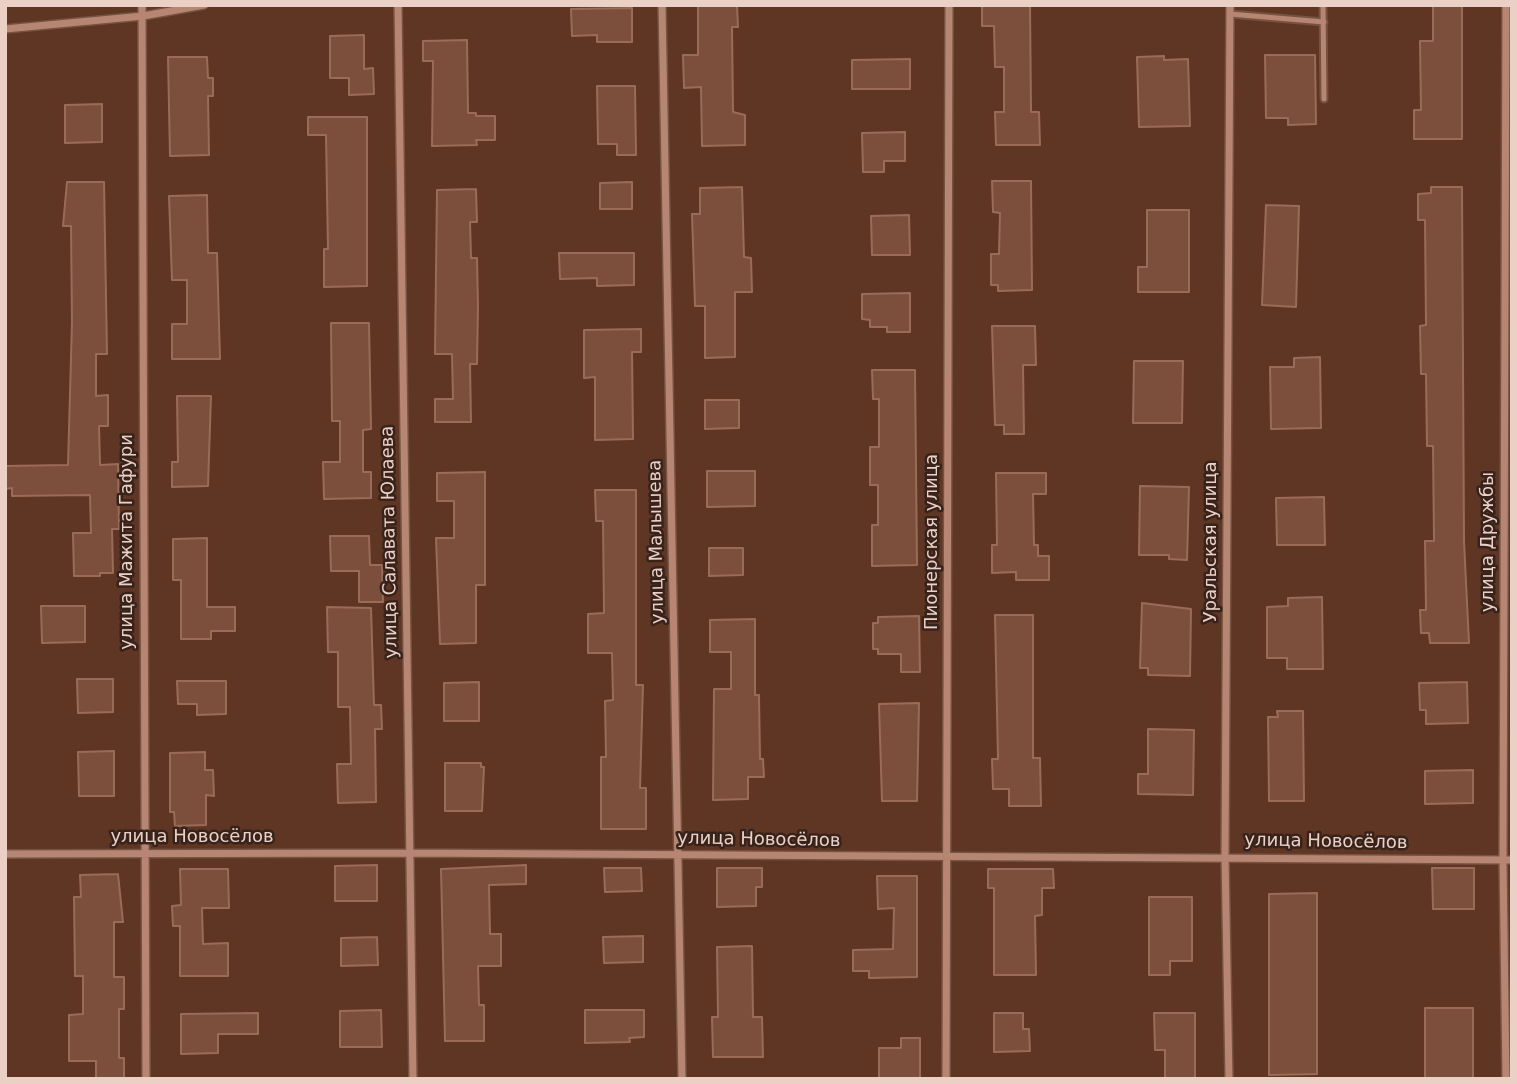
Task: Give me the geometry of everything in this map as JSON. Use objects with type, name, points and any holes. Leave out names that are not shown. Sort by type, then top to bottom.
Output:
[{"type":"street","name":"улица Мажита Гафури","points":[[142,5],[146,1079]]},
{"type":"street","points":[[5,29],[143,16],[204,5]]},
{"type":"street","name":"улица Салавата Юлаева","points":[[398,5],[413,1079]]},
{"type":"street","name":"улица Малышева","points":[[662,5],[681,1079]]},
{"type":"street","name":"Пионерская улица","points":[[946,1079],[949,5]]},
{"type":"street","name":"Уральская улица","points":[[1229,1079],[1225,856],[1230,5]]},
{"type":"street","name":"улица Дружбы","points":[[1506,5],[1503,860],[1506,1079]]},
{"type":"street","name":"улица Новосёлов","points":[[5,854],[410,853],[946,858],[1225,856],[1512,860]]},
{"type":"lane","points":[[1323,5],[1324,99]]},
{"type":"lane","points":[[1230,14],[1324,22]]},
{"type":"building","points":[[698,5],[737,5],[738,27],[732,27],[733,112],[745,115],[745,145],[702,146],[701,87],[684,88],[683,55],[698,55]]},
{"type":"building","points":[[982,5],[1030,5],[1031,112],[1039,112],[1040,145],[996,145],[995,112],[1004,112],[1004,67],[995,67],[994,26],[982,26]]},
{"type":"building","points":[[1433,5],[1462,5],[1462,139],[1414,139],[1414,110],[1421,110],[1420,41],[1433,41]]},
{"type":"building","points":[[632,8],[632,42],[597,42],[597,35],[572,36],[571,9]]},
{"type":"building","points":[[364,35],[364,69],[373,68],[374,94],[349,95],[349,78],[330,78],[330,36]]},
{"type":"building","points":[[467,40],[468,113],[495,116],[495,140],[476,140],[477,145],[432,146],[433,61],[423,61],[423,41]]},
{"type":"building","points":[[1265,55],[1315,55],[1316,124],[1288,125],[1288,118],[1266,118]]},
{"type":"building","points":[[1164,56],[1164,60],[1188,59],[1190,126],[1139,127],[1137,57]]},
{"type":"building","points":[[168,57],[207,57],[208,78],[213,78],[213,96],[208,96],[209,155],[170,156]]},
{"type":"building","points":[[910,59],[910,89],[852,89],[852,60]]},
{"type":"building","points":[[597,86],[635,86],[636,155],[617,155],[617,144],[598,144]]},
{"type":"building","points":[[102,104],[102,142],[65,143],[65,105]]},
{"type":"building","points":[[308,117],[367,117],[367,286],[324,287],[324,249],[328,249],[326,135],[308,135]]},
{"type":"building","points":[[905,132],[905,161],[884,161],[884,172],[863,172],[862,133]]},
{"type":"building","points":[[992,181],[1031,181],[1032,290],[998,291],[998,285],[991,285],[991,254],[999,254],[1000,213],[993,212]]},
{"type":"building","points":[[67,182],[104,182],[107,354],[96,354],[96,396],[108,395],[108,426],[99,426],[100,465],[118,464],[119,529],[112,529],[113,573],[100,573],[100,576],[74,576],[73,533],[91,533],[90,495],[12,496],[12,488],[5,489],[5,466],[68,465],[72,322],[71,226],[63,226]]},
{"type":"building","points":[[632,182],[632,209],[600,209],[600,183]]},
{"type":"building","points":[[742,187],[744,257],[751,258],[752,292],[735,292],[735,357],[705,358],[705,306],[695,306],[692,214],[700,214],[700,188]]},
{"type":"building","points":[[1431,187],[1462,187],[1464,541],[1469,643],[1430,643],[1429,633],[1421,633],[1420,610],[1426,610],[1425,541],[1434,541],[1433,446],[1427,446],[1426,374],[1421,374],[1420,326],[1426,325],[1425,220],[1418,220],[1418,194],[1431,193]]},
{"type":"building","points":[[476,189],[477,222],[470,222],[471,258],[477,258],[478,306],[477,364],[470,364],[471,422],[435,422],[435,399],[453,399],[452,354],[435,354],[437,190]]},
{"type":"building","points":[[207,195],[208,253],[217,253],[220,359],[172,359],[172,324],[187,324],[187,280],[172,280],[169,196]]},
{"type":"building","points":[[1266,205],[1299,206],[1296,307],[1262,305]]},
{"type":"building","points":[[1147,210],[1189,210],[1189,292],[1138,292],[1138,267],[1147,267]]},
{"type":"building","points":[[909,215],[910,255],[872,255],[871,216]]},
{"type":"building","points":[[559,253],[634,253],[634,285],[597,286],[597,278],[560,279]]},
{"type":"building","points":[[910,293],[910,332],[887,332],[887,327],[870,327],[870,320],[862,319],[862,294]]},
{"type":"building","points":[[331,323],[369,323],[371,429],[363,430],[363,472],[371,472],[371,498],[324,499],[323,462],[340,462],[340,421],[332,421]]},
{"type":"building","points":[[992,326],[1035,326],[1036,365],[1023,365],[1024,434],[1004,434],[1004,425],[995,425]]},
{"type":"building","points":[[641,329],[641,352],[632,352],[633,439],[595,440],[595,377],[584,378],[584,330]]},
{"type":"building","points":[[1320,357],[1321,428],[1271,429],[1270,367],[1294,367],[1294,358]]},
{"type":"building","points":[[1134,361],[1183,361],[1182,423],[1133,423]]},
{"type":"building","points":[[872,370],[915,370],[917,565],[872,566],[872,525],[878,525],[878,485],[870,485],[870,447],[879,447],[879,399],[873,399]]},
{"type":"building","points":[[177,396],[211,396],[208,486],[172,487],[172,462],[178,462]]},
{"type":"building","points":[[705,400],[739,400],[739,428],[705,429]]},
{"type":"building","points":[[707,471],[755,471],[755,506],[707,507]]},
{"type":"building","points":[[485,472],[485,585],[476,585],[476,643],[440,644],[436,538],[454,538],[454,501],[437,501],[437,473]]},
{"type":"building","points":[[996,473],[1046,473],[1046,494],[1033,494],[1034,545],[1038,545],[1038,556],[1049,556],[1049,580],[1016,580],[1016,572],[992,573],[992,545],[997,545]]},
{"type":"building","points":[[1140,486],[1189,487],[1187,560],[1169,559],[1169,555],[1139,555]]},
{"type":"building","points":[[595,490],[636,490],[636,685],[643,685],[640,788],[646,788],[646,829],[601,829],[601,757],[606,757],[605,701],[613,700],[612,653],[588,653],[588,614],[604,613],[603,521],[596,521]]},
{"type":"building","points":[[1324,497],[1325,545],[1277,545],[1276,498]]},
{"type":"building","points":[[330,536],[369,536],[370,565],[382,565],[383,602],[359,602],[359,571],[331,571]]},
{"type":"building","points":[[207,538],[207,607],[235,607],[235,631],[211,631],[211,639],[181,639],[181,580],[173,580],[173,539]]},
{"type":"building","points":[[709,548],[743,548],[743,575],[709,576]]},
{"type":"building","points":[[1322,597],[1323,669],[1287,669],[1287,658],[1267,658],[1267,607],[1288,606],[1288,598]]},
{"type":"building","points":[[1142,603],[1191,609],[1190,676],[1148,675],[1148,668],[1140,668]]},
{"type":"building","points":[[41,606],[85,606],[85,642],[42,643]]},
{"type":"building","points":[[327,607],[371,608],[374,705],[381,705],[382,729],[375,729],[376,802],[338,803],[337,764],[351,764],[350,707],[338,707],[338,652],[328,652]]},
{"type":"building","points":[[995,615],[1033,615],[1033,758],[1040,758],[1041,806],[1009,806],[1009,789],[993,789],[992,759],[998,759]]},
{"type":"building","points":[[919,616],[920,672],[901,672],[901,654],[878,654],[878,649],[873,649],[873,623],[878,623],[878,617]]},
{"type":"building","points":[[755,619],[755,695],[759,695],[760,759],[763,759],[764,777],[748,777],[748,799],[713,800],[714,689],[731,689],[731,652],[710,652],[710,620]]},
{"type":"building","points":[[77,679],[113,679],[113,712],[78,713]]},
{"type":"building","points":[[177,681],[226,681],[226,714],[197,715],[197,704],[178,704]]},
{"type":"building","points":[[479,682],[479,721],[444,721],[444,683]]},
{"type":"building","points":[[1467,682],[1468,723],[1426,724],[1426,710],[1420,710],[1419,683]]},
{"type":"building","points":[[919,703],[917,801],[882,801],[879,704]]},
{"type":"building","points":[[1277,711],[1303,711],[1304,801],[1269,801],[1268,717],[1278,717]]},
{"type":"building","points":[[1148,729],[1194,730],[1193,795],[1138,794],[1138,774],[1148,774]]},
{"type":"building","points":[[114,751],[114,796],[79,796],[78,752]]},
{"type":"building","points":[[205,752],[205,770],[213,770],[214,796],[206,795],[206,825],[175,826],[174,812],[170,812],[170,753]]},
{"type":"building","points":[[445,763],[481,763],[481,767],[484,767],[482,811],[445,811]]},
{"type":"building","points":[[1473,770],[1473,803],[1425,804],[1425,771]]},
{"type":"building","points":[[377,865],[377,901],[335,901],[335,866]]},
{"type":"building","points":[[526,865],[526,884],[489,885],[490,934],[501,934],[501,966],[478,966],[479,1005],[484,1005],[484,1041],[445,1041],[441,869]]},
{"type":"building","points":[[604,868],[641,868],[642,891],[605,892]]},
{"type":"building","points":[[717,868],[762,868],[762,887],[756,887],[756,906],[717,907]]},
{"type":"building","points":[[1432,868],[1474,868],[1474,909],[1433,909]]},
{"type":"building","points":[[180,869],[228,869],[229,908],[202,908],[203,944],[228,943],[228,976],[180,976],[180,926],[173,926],[172,906],[181,905]]},
{"type":"building","points":[[988,869],[1053,869],[1054,888],[1042,888],[1042,915],[1035,916],[1036,975],[994,975],[994,888],[988,888]]},
{"type":"building","points":[[118,874],[123,922],[114,922],[114,977],[124,977],[124,1009],[119,1009],[119,1058],[124,1058],[124,1079],[96,1079],[96,1061],[69,1061],[69,1015],[83,1014],[83,976],[75,976],[74,897],[81,897],[80,875]]},
{"type":"building","points":[[877,876],[917,876],[917,977],[869,978],[869,971],[853,971],[853,950],[893,949],[894,908],[878,909]]},
{"type":"building","points":[[1317,893],[1317,1074],[1269,1075],[1269,894]]},
{"type":"building","points":[[1149,897],[1192,897],[1192,961],[1170,961],[1170,975],[1149,975]]},
{"type":"building","points":[[643,936],[643,962],[604,963],[603,937]]},
{"type":"building","points":[[377,937],[378,965],[341,966],[341,938]]},
{"type":"building","points":[[752,946],[753,1017],[762,1017],[763,1057],[713,1057],[712,1017],[718,1017],[717,947]]},
{"type":"building","points":[[1425,1008],[1473,1008],[1473,1079],[1425,1079]]},
{"type":"building","points":[[381,1010],[382,1047],[340,1047],[340,1011]]},
{"type":"building","points":[[585,1010],[644,1010],[644,1037],[629,1038],[630,1042],[585,1043]]},
{"type":"building","points":[[258,1013],[258,1034],[218,1034],[218,1053],[181,1054],[181,1014]]},
{"type":"building","points":[[994,1013],[1023,1013],[1023,1029],[1029,1029],[1030,1051],[994,1052]]},
{"type":"building","points":[[1154,1013],[1195,1013],[1195,1079],[1165,1079],[1165,1050],[1155,1050]]},
{"type":"building","points":[[901,1038],[920,1038],[920,1079],[879,1079],[879,1048],[901,1048]]}]
